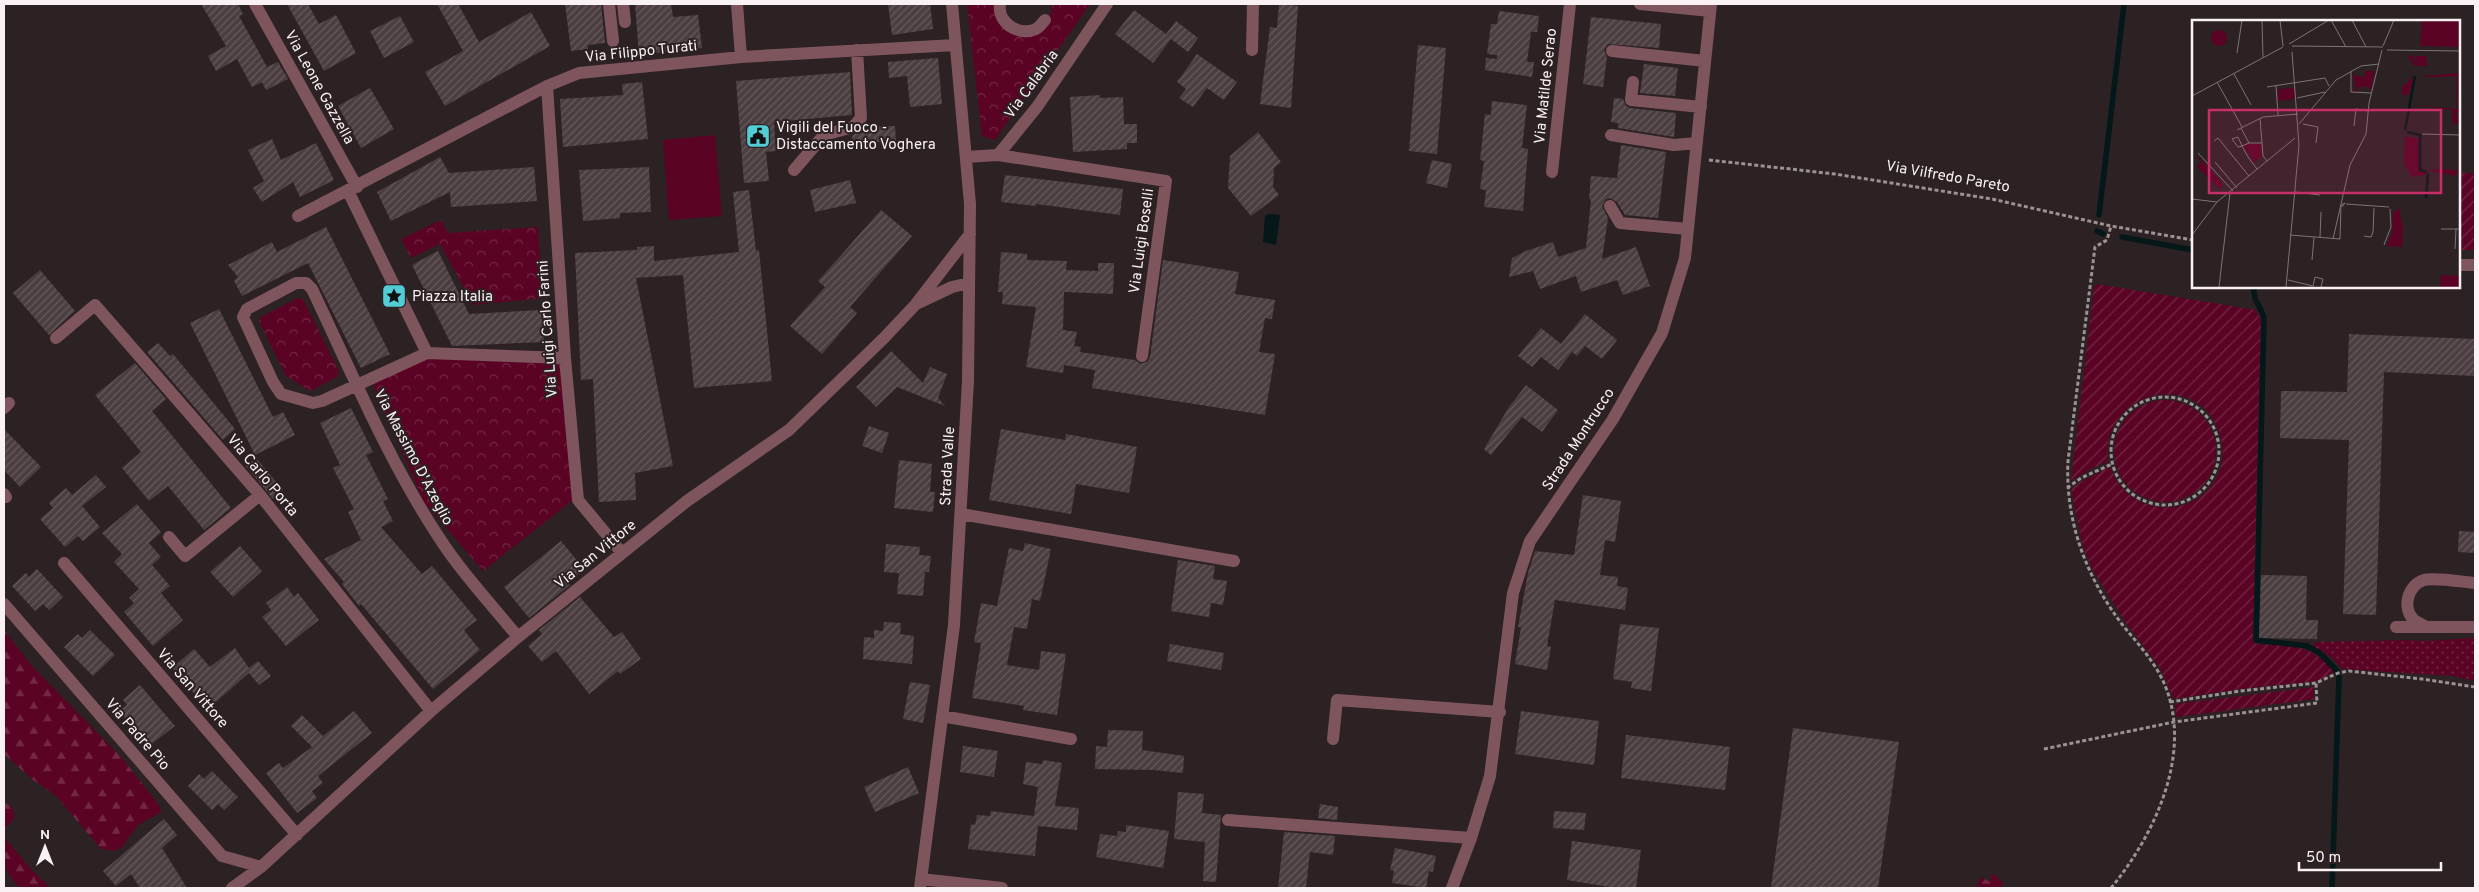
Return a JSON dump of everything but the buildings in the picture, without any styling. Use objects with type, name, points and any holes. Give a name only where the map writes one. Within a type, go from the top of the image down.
[{"type":"street","name":"Via Leone Gazzella","points":[[255,4],[352,189]]},
{"type":"street","points":[[609,4],[613,41]]},
{"type":"street","points":[[623,4],[625,22]]},
{"type":"street","points":[[737,4],[741,57]]},
{"type":"street","name":"Strada Valle","points":[[921,884],[954,625],[968,381],[970,204],[952,4]]},
{"type":"street","points":[[1000,4],[998,12],[1002,21],[1012,28],[1037,29],[1045,20]]},
{"type":"street","name":"Via Calabria","points":[[998,155],[1037,107],[1107,4]]},
{"type":"street","points":[[1252,50],[1253,4]]},
{"type":"street","name":"Via Matilde Serao","points":[[1552,172],[1570,4]]},
{"type":"street","points":[[1640,4],[1710,8]]},
{"type":"street","name":"Strada Montrucco","points":[[1452,888],[1471,838],[1490,776],[1500,712],[1513,593],[1530,541],[1613,419],[1662,333],[1685,258],[1710,8]]},
{"type":"street","name":"Via Filippo Turati","points":[[298,216],[547,86],[579,73],[741,57],[955,44]]},
{"type":"street","points":[[794,170],[824,136],[853,126],[861,118],[857,50]]},
{"type":"street","points":[[1612,51],[1705,61]]},
{"type":"street","points":[[1633,82],[1631,100],[1701,107]]},
{"type":"street","name":"Via Luigi Carlo Farini","points":[[547,86],[565,358],[578,500],[622,553]]},
{"type":"street","points":[[1611,136],[1674,145],[1697,143]]},
{"type":"street","points":[[966,157],[998,155]]},
{"type":"street","name":"Via Luigi Boselli","points":[[998,155],[1166,181],[1142,356]]},
{"type":"street","points":[[352,189],[427,353]]},
{"type":"street","points":[[1610,206],[1620,223],[1688,229]]},
{"type":"street","name":"Via San Vittore","points":[[232,888],[261,867],[431,711],[518,637],[687,501],[789,430],[884,338],[916,304],[970,234]]},
{"type":"street","points":[[2459,265],[2475,266]]},
{"type":"street","points":[[357,384],[312,289],[306,283],[296,283],[247,309],[243,317],[246,327],[273,382],[281,394],[313,403],[322,401],[427,353],[565,358]]},
{"type":"street","name":"Via San Vittore","points":[[916,304],[952,287],[969,283]]},
{"type":"street","name":"Via Carlo Porta","points":[[56,338],[95,305],[260,496],[431,711]]},
{"type":"street","name":"Via Massimo D'Azeglio","points":[[357,384],[434,531],[518,637]]},
{"type":"street","points":[[169,537],[185,556],[260,496]]},
{"type":"street","points":[[961,514],[1234,561]]},
{"type":"street","name":"Via San Vittore","points":[[64,563],[297,834]]},
{"type":"street","points":[[2427,627],[2413,620],[2408,611],[2407,601],[2414,587],[2424,580],[2475,583]]},
{"type":"street","name":"Via Padre Pio","points":[[4,604],[222,856],[261,867]]},
{"type":"street","points":[[2396,627],[2475,627]]},
{"type":"street","points":[[1333,739],[1337,700],[1500,712]]},
{"type":"street","points":[[942,716],[1071,739]]},
{"type":"street","points":[[1228,820],[1471,838]]},
{"type":"street","points":[[921,884],[1002,888]]},
{"type":"path","name":"Via Vilfredo Pareto","points":[[1696,159],[1854,177],[1992,199],[2111,226],[2192,240]]},
{"type":"path","points":[[2111,226],[2107,240],[2095,247],[2066,488],[2079,549],[2088,571],[2120,622],[2157,670],[2170,702],[2174,722],[2173,756],[2161,803],[2130,863],[2111,888]]},
{"type":"path","points":[[2152,398],[2177,398],[2194,405],[2208,417],[2218,439],[2218,463],[2211,480],[2199,494],[2177,504],[2153,504],[2136,497],[2122,485],[2112,464],[2111,439],[2122,417],[2141,402],[2152,398]]},
{"type":"path","points":[[2066,488],[2088,474],[2112,464]]},
{"type":"path","points":[[2170,702],[2240,691],[2316,684],[2338,673],[2349,671],[2475,687]]},
{"type":"path","points":[[2044,749],[2174,722],[2317,702],[2316,684]]},
{"type":"green space","points":[[967,4],[999,4],[1010,29],[1037,32],[1049,19],[1053,4],[1090,4],[995,140],[982,136]]},
{"type":"green space","points":[[715,135],[722,216],[669,220],[663,140]]},
{"type":"green space","points":[[2459,173],[2475,173],[2475,250],[2459,250]]},
{"type":"green space","points":[[441,220],[448,233],[538,227],[543,298],[473,305],[440,244],[411,258],[401,239]]},
{"type":"green space","points":[[2097,284],[2256,310],[2261,319],[2253,637],[2257,644],[2290,646],[2309,651],[2326,663],[2334,672],[2317,681],[2240,689],[2174,699],[2160,668],[2124,620],[2092,569],[2083,547],[2071,489],[2082,481],[2110,467],[2123,489],[2140,502],[2160,507],[2180,506],[2199,497],[2213,483],[2221,464],[2221,440],[2212,417],[2196,402],[2177,395],[2156,395],[2137,402],[2120,416],[2110,436],[2108,462],[2094,467],[2071,481],[2094,287]]},
{"type":"green space","points":[[298,298],[303,299],[339,371],[337,377],[310,391],[286,376],[259,321],[261,317]]},
{"type":"green space","points":[[429,357],[557,363],[561,366],[573,500],[483,571],[424,502],[374,387],[377,380]]},
{"type":"green space","points":[[2155,400],[2175,400],[2194,408],[2208,422],[2216,441],[2213,471],[2208,480],[2194,494],[2175,502],[2155,502],[2136,494],[2122,480],[2114,461],[2114,441],[2122,422],[2136,408]]},
{"type":"green space","points":[[4,630],[32,666],[122,758],[159,805],[161,812],[138,825],[123,846],[116,851],[101,849],[55,795],[33,780],[4,754]]},
{"type":"green space","points":[[2475,638],[2475,681],[2453,676],[2342,669],[2331,657],[2313,648],[2315,642],[2425,641]]},
{"type":"green space","points":[[2314,687],[2314,699],[2176,717],[2175,704]]},
{"type":"green space","points":[[4,803],[11,806],[15,817],[4,830]]},
{"type":"green space","points":[[4,837],[50,888],[20,888],[14,882],[5,865]]},
{"type":"green space","points":[[1992,873],[2002,882],[2003,888],[1976,888],[1981,877],[1990,882]]},
{"type":"shaded area","points":[[1269,214],[1280,215],[1276,245],[1263,242],[1265,216]]},
{"type":"waterway","points":[[2099,215],[2124,4]]},
{"type":"waterway","points":[[2097,231],[2103,234]]},
{"type":"waterway","points":[[2122,237],[2192,250]]},
{"type":"waterway","points":[[2253,288],[2255,298],[2264,317],[2256,640],[2307,646],[2320,653],[2337,671]]},
{"type":"waterway","points":[[2332,888],[2339,677]]},
{"type":"place","name":"Vigili del Fuoco - Distaccamento Voghera","points":[[758,136]]},
{"type":"place","name":"Piazza Italia","points":[[394,296]]}]
